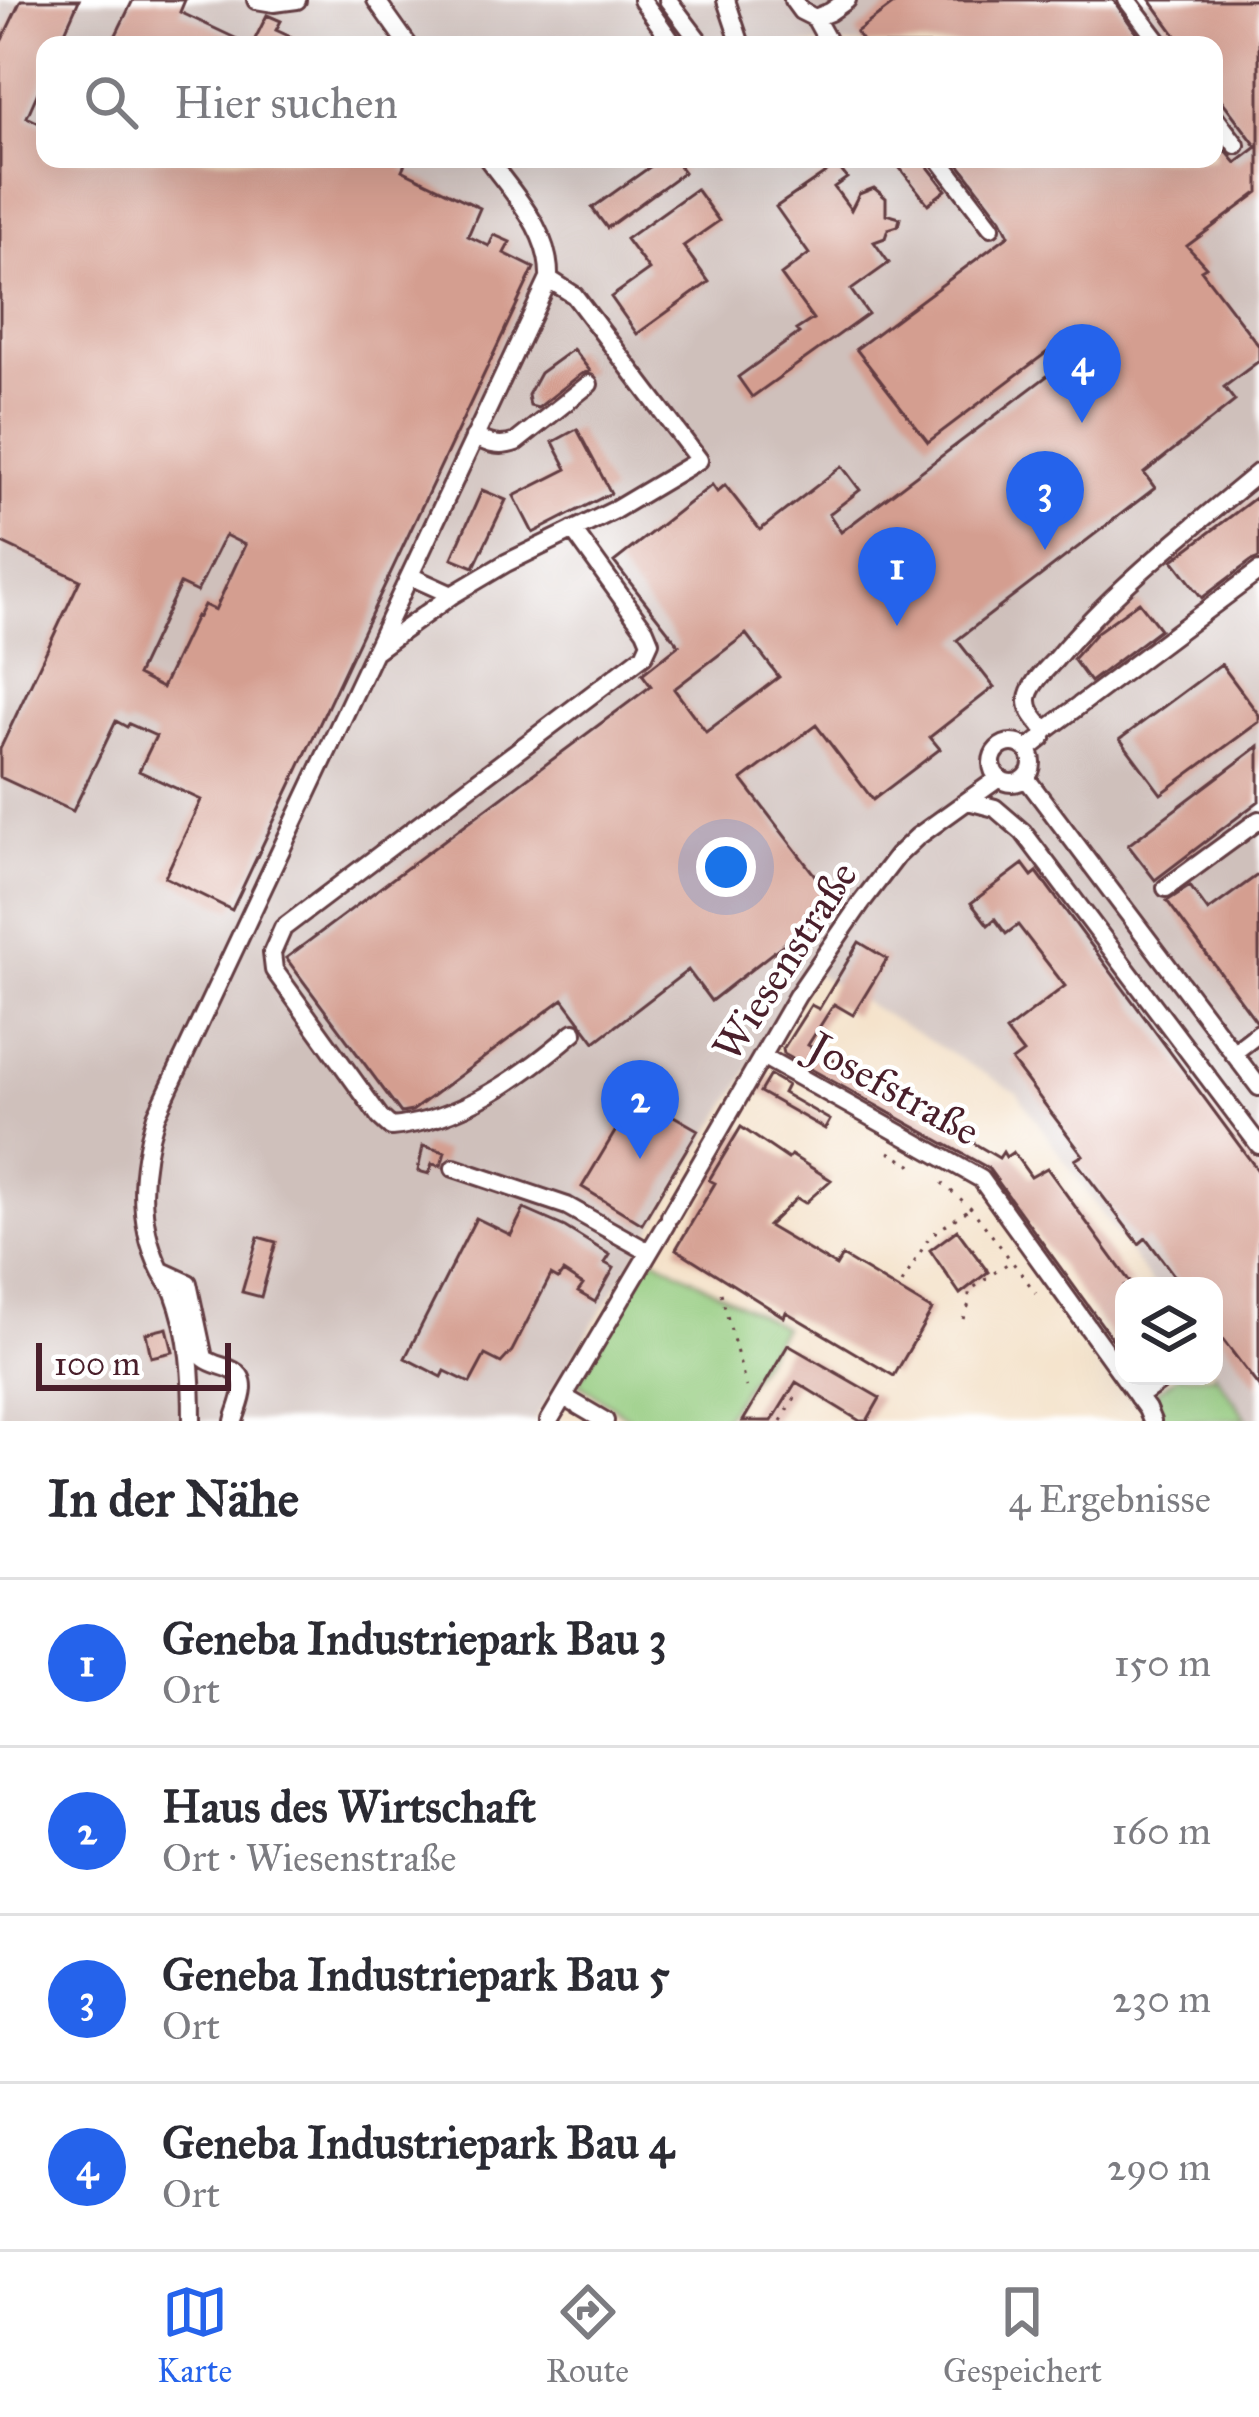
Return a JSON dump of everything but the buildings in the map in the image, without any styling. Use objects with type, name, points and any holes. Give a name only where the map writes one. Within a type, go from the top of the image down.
[{"type":"street","points":[[256,0],[297,0]]},
{"type":"street","points":[[376,0],[402,36]]},
{"type":"street","points":[[642,0],[668,36]]},
{"type":"street","points":[[668,0],[695,36]]},
{"type":"street","points":[[726,0],[738,36]]},
{"type":"street","points":[[793,0],[815,18],[825,36]]},
{"type":"street","points":[[815,18],[847,0]]},
{"type":"street","points":[[1127,0],[1154,36]]},
{"type":"street","points":[[1223,128],[1236,145]]},
{"type":"street","points":[[192,1421],[190,1352],[144,1214],[146,1153],[156,1116],[549,279],[550,261],[541,233],[494,168]]},
{"type":"street","points":[[946,168],[991,227]]},
{"type":"street","points":[[375,651],[506,562],[615,510],[699,460],[574,295],[549,279]]},
{"type":"street","points":[[474,437],[493,446],[517,442],[589,384]]},
{"type":"street","points":[[1045,731],[1028,701],[1030,690],[1051,664],[1093,615],[1154,558],[1259,472]]},
{"type":"street","points":[[573,530],[645,630],[650,642],[644,655],[284,928],[272,963],[391,1127],[443,1114],[477,1099],[538,1063],[574,1032]]},
{"type":"street","points":[[1028,750],[1045,731],[1259,571]]},
{"type":"street","points":[[410,576],[452,595]]},
{"type":"street","points":[[1018,744],[1028,750],[1033,763],[1026,778],[1010,783],[998,778],[992,761],[998,749],[1018,744]]},
{"type":"street","name":"Wiesenstraße","points":[[549,1421],[797,996],[897,856],[998,778]]},
{"type":"street","points":[[1026,778],[1259,1087]]},
{"type":"street","points":[[968,801],[995,808],[1013,821],[1258,1142]]},
{"type":"street","points":[[1166,888],[1259,820]]},
{"type":"street","points":[[1233,1053],[1259,1033]]},
{"type":"street","name":"Josefstraße","points":[[764,1057],[981,1179],[1152,1421]]},
{"type":"street","points":[[454,1168],[567,1206],[649,1252]]},
{"type":"street","points":[[161,1271],[188,1283],[204,1358],[241,1377],[244,1386],[233,1421]]},
{"type":"street","points":[[1138,1397],[1155,1385]]},
{"type":"street","points":[[564,1396],[605,1421]]},
{"type":"path","points":[[889,1152],[915,1167]]},
{"type":"path","points":[[942,1183],[970,1208],[1036,1293]]},
{"type":"path","points":[[902,1282],[930,1236],[970,1208]]},
{"type":"path","points":[[972,1248],[991,1275]]},
{"type":"path","points":[[963,1319],[969,1291],[1011,1261]]},
{"type":"path","points":[[721,1293],[746,1387]]},
{"type":"path","points":[[782,1421],[800,1390]]},
{"type":"shaded area","points":[[0,0],[1259,0],[1259,1421],[1248,1421],[1223,1385],[1223,1277],[1147,1277],[1017,1093],[805,967],[740,1085],[534,1421],[0,1421]]},
{"type":"green space","points":[[650,1256],[783,1327],[722,1421],[634,1421],[578,1383]]},
{"type":"green space","points":[[1165,1385],[1223,1385],[1247,1419],[1166,1421],[1151,1396]]},
{"type":"place","name":"Geneba Industriepark Bau 4","points":[[1082,423]]},
{"type":"place","name":"Geneba Industriepark Bau 5","points":[[1045,550]]},
{"type":"place","name":"Geneba Industriepark Bau 3","points":[[897,626]]},
{"type":"place","name":"Haus des Wirtschaft","points":[[640,1159]]}]
